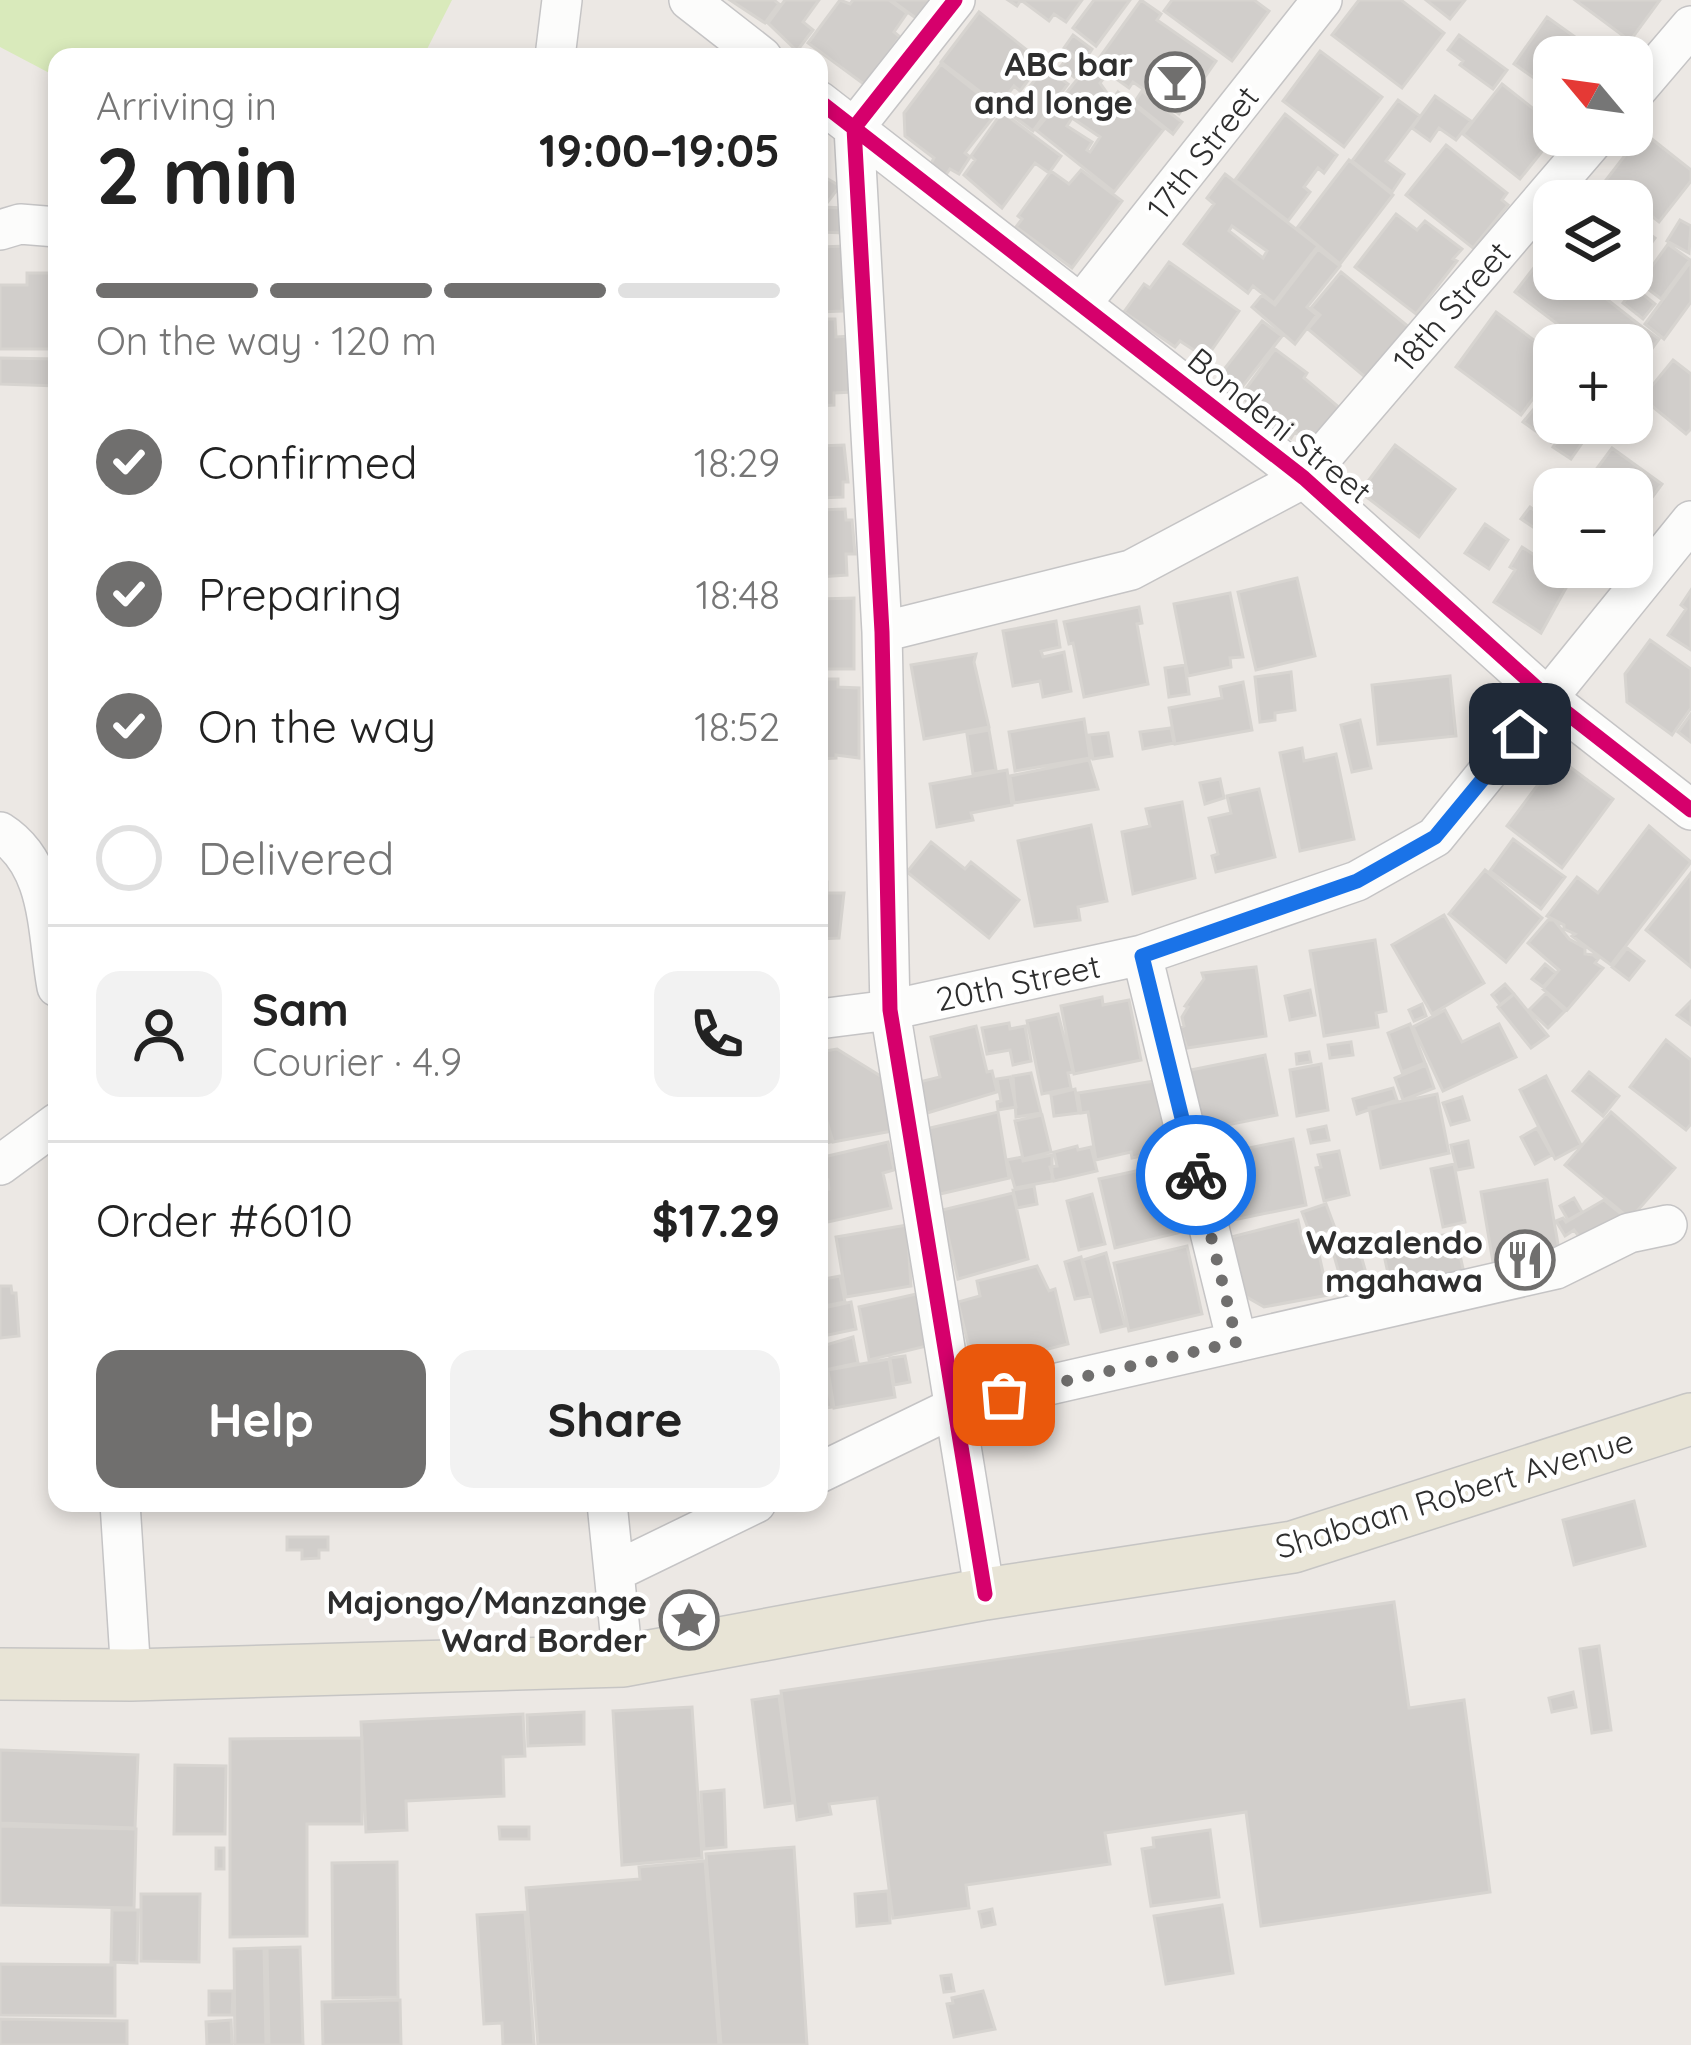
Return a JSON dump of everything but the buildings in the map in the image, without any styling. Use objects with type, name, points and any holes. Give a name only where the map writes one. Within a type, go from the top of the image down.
[{"type":"main road","name":"Shabaan Robert Avenue","points":[[0,1674],[131,1676],[623,1661],[985,1594],[1293,1547],[1691,1419]]},
{"type":"street","points":[[558,28],[586,0]]},
{"type":"street","points":[[689,0],[750,48]]},
{"type":"street","points":[[955,0],[854,128],[882,632],[890,1010],[985,1594]]},
{"type":"street","name":"17th Street","points":[[1081,304],[1322,0]]},
{"type":"street","points":[[1653,70],[1691,26]]},
{"type":"street","name":"Bondeni Street","points":[[828,108],[1304,478],[1549,699],[1691,810]]},
{"type":"street","name":"18th Street","points":[[1304,478],[1580,156]]},
{"type":"street","points":[[0,230],[20,224],[48,226]]},
{"type":"street","points":[[882,632],[1131,570],[1304,478]]},
{"type":"street","name":"20th Street","points":[[828,1018],[890,1010],[1142,956],[1357,881],[1435,837],[1691,521]]},
{"type":"street","points":[[0,832],[34,868],[48,917]]},
{"type":"street","points":[[1142,956],[1237,1342]]},
{"type":"street","points":[[0,1165],[48,1130]]},
{"type":"street","points":[[828,1469],[957,1406],[1556,1269],[1629,1233],[1667,1226]]},
{"type":"street","points":[[121,1512],[131,1676]]},
{"type":"street","points":[[608,1512],[623,1661]]},
{"type":"street","points":[[614,1572],[738,1512]]},
{"type":"green space","points":[[0,0],[452,0],[428,48],[48,48],[48,72],[0,47]]},
{"type":"cycle path","points":[[955,0],[854,128],[882,632],[890,1010],[985,1594]]},
{"type":"cycle path","points":[[828,108],[1304,478],[1549,699],[1691,810]]},
{"type":"way so far","points":[[1004,1395],[1237,1342],[1196,1175]]},
{"type":"place","name":"ABC bar and longe","points":[[1175,82]]},
{"type":"place","name":"Wazalendo mgahawa","points":[[1525,1260]]},
{"type":"place","name":"Majongo/Manzange Ward Border","points":[[689,1620]]},
{"type":"route","points":[[1196,1175],[1142,956],[1357,881],[1435,837],[1520,734]]}]
